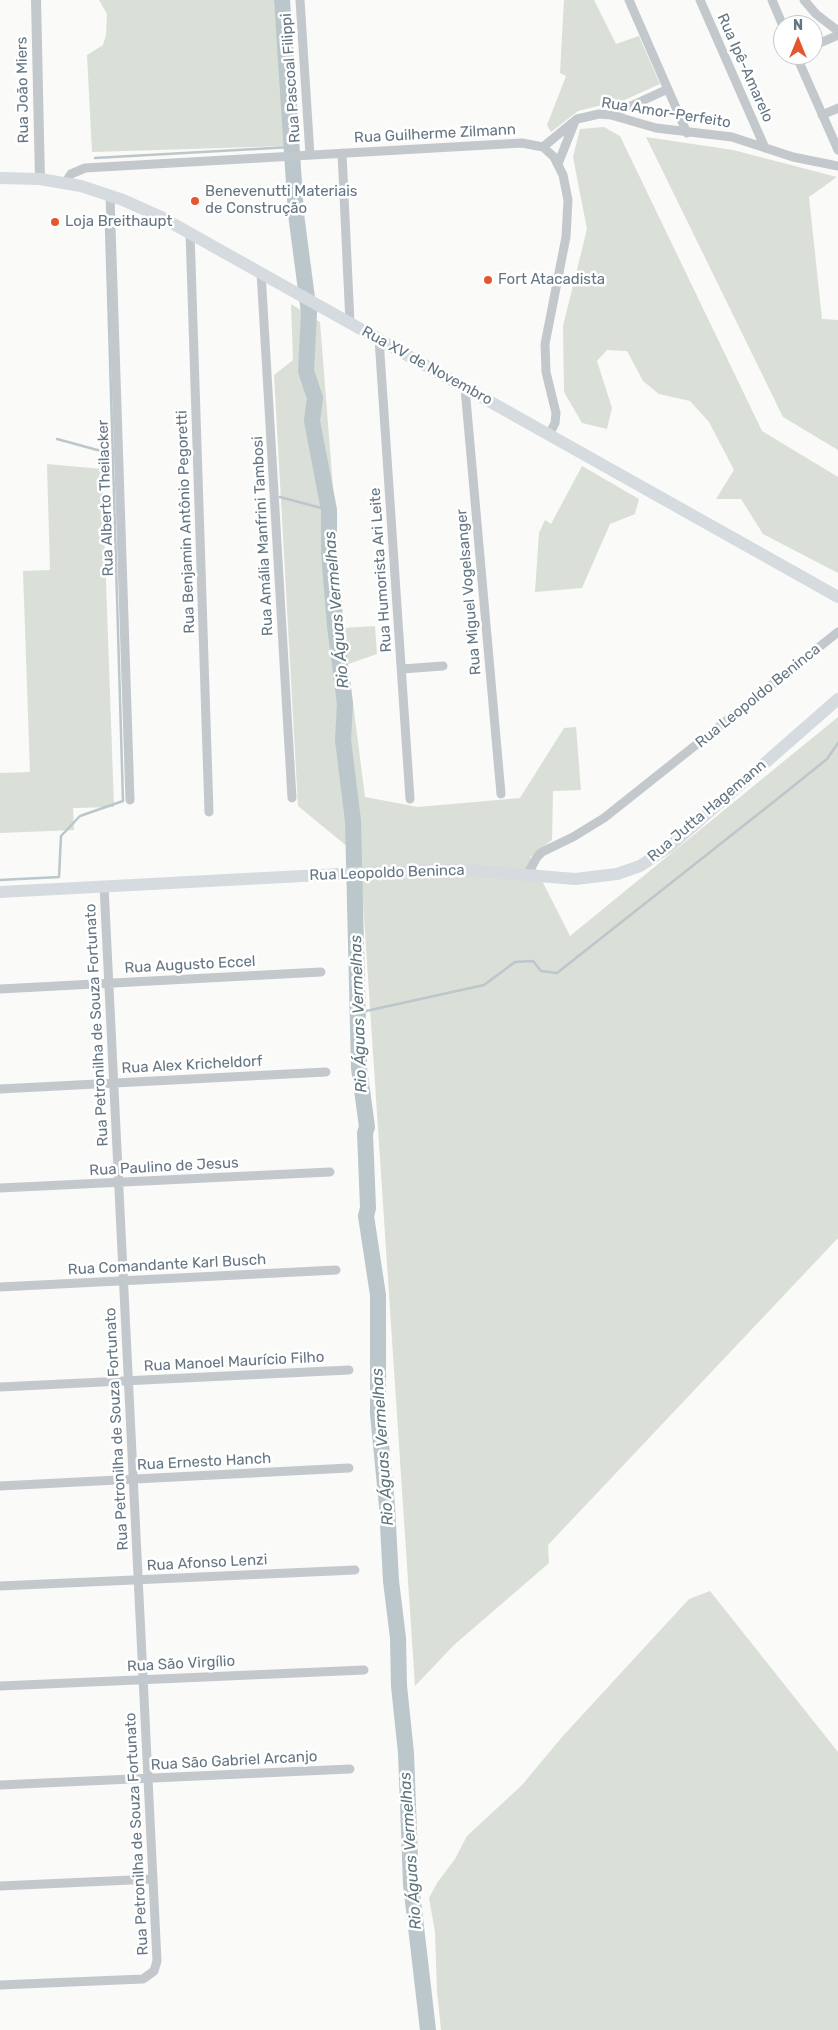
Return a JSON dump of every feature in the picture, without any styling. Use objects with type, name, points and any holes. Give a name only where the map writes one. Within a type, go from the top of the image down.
[{"type":"main road","name":"Rua XV de Novembro","points":[[0,178],[40,179],[65,183],[110,196],[147,210],[190,232],[838,597]]},
{"type":"main road","name":"Rua Jutta Hagemann","points":[[527,875],[575,879],[604,876],[629,870],[654,858],[838,699]]},
{"type":"main road","name":"Rua Leopoldo Beninca","points":[[0,892],[444,869],[527,875]]},
{"type":"street","name":"Rua João Miers","points":[[36,0],[40,179]]},
{"type":"street","name":"Rua Pascoal Filippi","points":[[300,0],[310,155]]},
{"type":"street","points":[[629,0],[687,133]]},
{"type":"street","name":"Rua Ipê-Amarelo","points":[[700,0],[765,148]]},
{"type":"street","points":[[772,0],[778,15]]},
{"type":"street","points":[[804,0],[816,14],[838,31]]},
{"type":"street","points":[[823,42],[838,35]]},
{"type":"street","points":[[800,65],[838,150]]},
{"type":"street","points":[[611,116],[668,90]]},
{"type":"street","points":[[822,115],[838,108]]},
{"type":"street","name":"Rua Amor-Perfeito","points":[[577,119],[588,116],[611,116],[656,128],[732,137],[804,160],[838,166]]},
{"type":"street","points":[[549,434],[556,413],[546,372],[545,344],[566,237],[568,215],[566,189],[558,164],[550,152],[542,147],[577,119]]},
{"type":"street","points":[[558,164],[569,134],[577,119]]},
{"type":"street","name":"Rua Guilherme Zilmann","points":[[65,183],[71,174],[85,168],[522,143],[542,147]]},
{"type":"street","points":[[342,153],[350,323]]},
{"type":"street","name":"Rua Alberto Theilacker","points":[[110,196],[130,800]]},
{"type":"street","name":"Rua Benjamin Antônio Pegoretti","points":[[190,232],[209,812]]},
{"type":"street","name":"Rua Amália Manfrini Tambosi","points":[[261,272],[292,798]]},
{"type":"street","name":"Rua Humorista Ari Leite","points":[[379,339],[410,799]]},
{"type":"street","name":"Rua Miguel Vogelsanger","points":[[465,388],[501,794]]},
{"type":"street","name":"Rua Leopoldo Beninca","points":[[527,875],[536,857],[542,852],[573,838],[604,818],[838,632]]},
{"type":"street","points":[[402,669],[444,666]]},
{"type":"street","name":"Rua Petronilha de Souza Fortunato","points":[[0,1985],[143,1979],[154,1971],[158,1961],[104,886]]},
{"type":"street","name":"Rua Augusto Eccel","points":[[0,989],[322,972]]},
{"type":"street","name":"Rua Alex Kricheldorf","points":[[0,1089],[326,1072]]},
{"type":"street","name":"Rua Paulino de Jesus","points":[[0,1188],[330,1172]]},
{"type":"street","name":"Rua Comandante Karl Busch","points":[[0,1286],[336,1270]]},
{"type":"street","name":"Rua Manoel Maurício Filho","points":[[0,1387],[349,1370]]},
{"type":"street","name":"Rua Ernesto Hanch","points":[[0,1486],[349,1468]]},
{"type":"street","name":"Rua Afonso Lenzi","points":[[0,1586],[355,1570]]},
{"type":"street","name":"Rua São Virgílio","points":[[0,1686],[364,1670]]},
{"type":"street","name":"Rua São Gabriel Arcanjo","points":[[0,1785],[350,1769]]},
{"type":"street","points":[[0,1886],[153,1879]]},
{"type":"shaded area","points":[[99,0],[274,0],[286,146],[92,152],[87,55],[103,45],[106,35],[107,14]]},
{"type":"shaded area","points":[[564,0],[594,0],[616,44],[639,36],[660,84],[609,107],[598,106],[578,111],[551,132],[547,125],[566,76],[560,73]]},
{"type":"shaded area","points":[[604,127],[620,136],[762,431],[838,477],[838,573],[763,534],[741,499],[716,499],[734,470],[709,422],[690,401],[659,394],[643,381],[627,351],[607,350],[597,361],[612,408],[607,429],[582,423],[564,392],[563,326],[587,229],[573,157],[580,129]]},
{"type":"shaded area","points":[[646,137],[733,150],[837,177],[809,197],[822,319],[838,320],[838,450],[783,417]]},
{"type":"shaded area","points":[[291,304],[320,322],[344,628],[375,626],[377,654],[348,664],[365,797],[418,807],[520,798],[564,728],[576,727],[581,790],[553,791],[552,840],[530,857],[570,936],[838,717],[838,1238],[548,1545],[549,1563],[454,1645],[415,1686],[360,857],[298,806],[274,375],[293,360]]},
{"type":"shaded area","points":[[47,464],[102,469],[114,807],[73,808],[74,830],[0,833],[0,773],[30,772],[23,571],[50,570]]},
{"type":"shaded area","points":[[582,466],[639,499],[635,514],[610,524],[582,588],[535,592],[539,533],[545,520],[551,524]]},
{"type":"shaded area","points":[[710,1591],[838,1752],[838,2030],[441,2030],[437,1991],[435,1932],[429,1898],[437,1883],[455,1859],[467,1836],[522,1785],[562,1737],[689,1599]]},
{"type":"waterway","name":"Rio Águas Vermelhas","points":[[282,0],[296,214],[309,313],[306,371],[315,398],[312,421],[329,510],[329,552],[335,626],[345,704],[343,740],[353,821],[359,1068],[367,1127],[365,1133],[368,1208],[366,1216],[378,1295],[378,1414],[387,1506],[391,1581],[398,1638],[399,1686],[406,1753],[411,1884],[428,2030]]},
{"type":"waterway","points":[[95,158],[291,147]]},
{"type":"waterway","points":[[0,880],[59,877],[61,836],[80,816],[123,801],[106,224]]},
{"type":"waterway","points":[[57,439],[112,454]]},
{"type":"waterway","points":[[280,497],[329,510]]},
{"type":"waterway","points":[[358,1018],[366,1011],[484,985],[515,962],[533,961],[541,971],[557,973],[827,759],[838,743]]},
{"type":"place","name":"Benevenutti Materiais de Construção","points":[[195,201]]},
{"type":"place","name":"Loja Breithaupt","points":[[55,222]]},
{"type":"place","name":"Fort Atacadista","points":[[488,280]]}]
